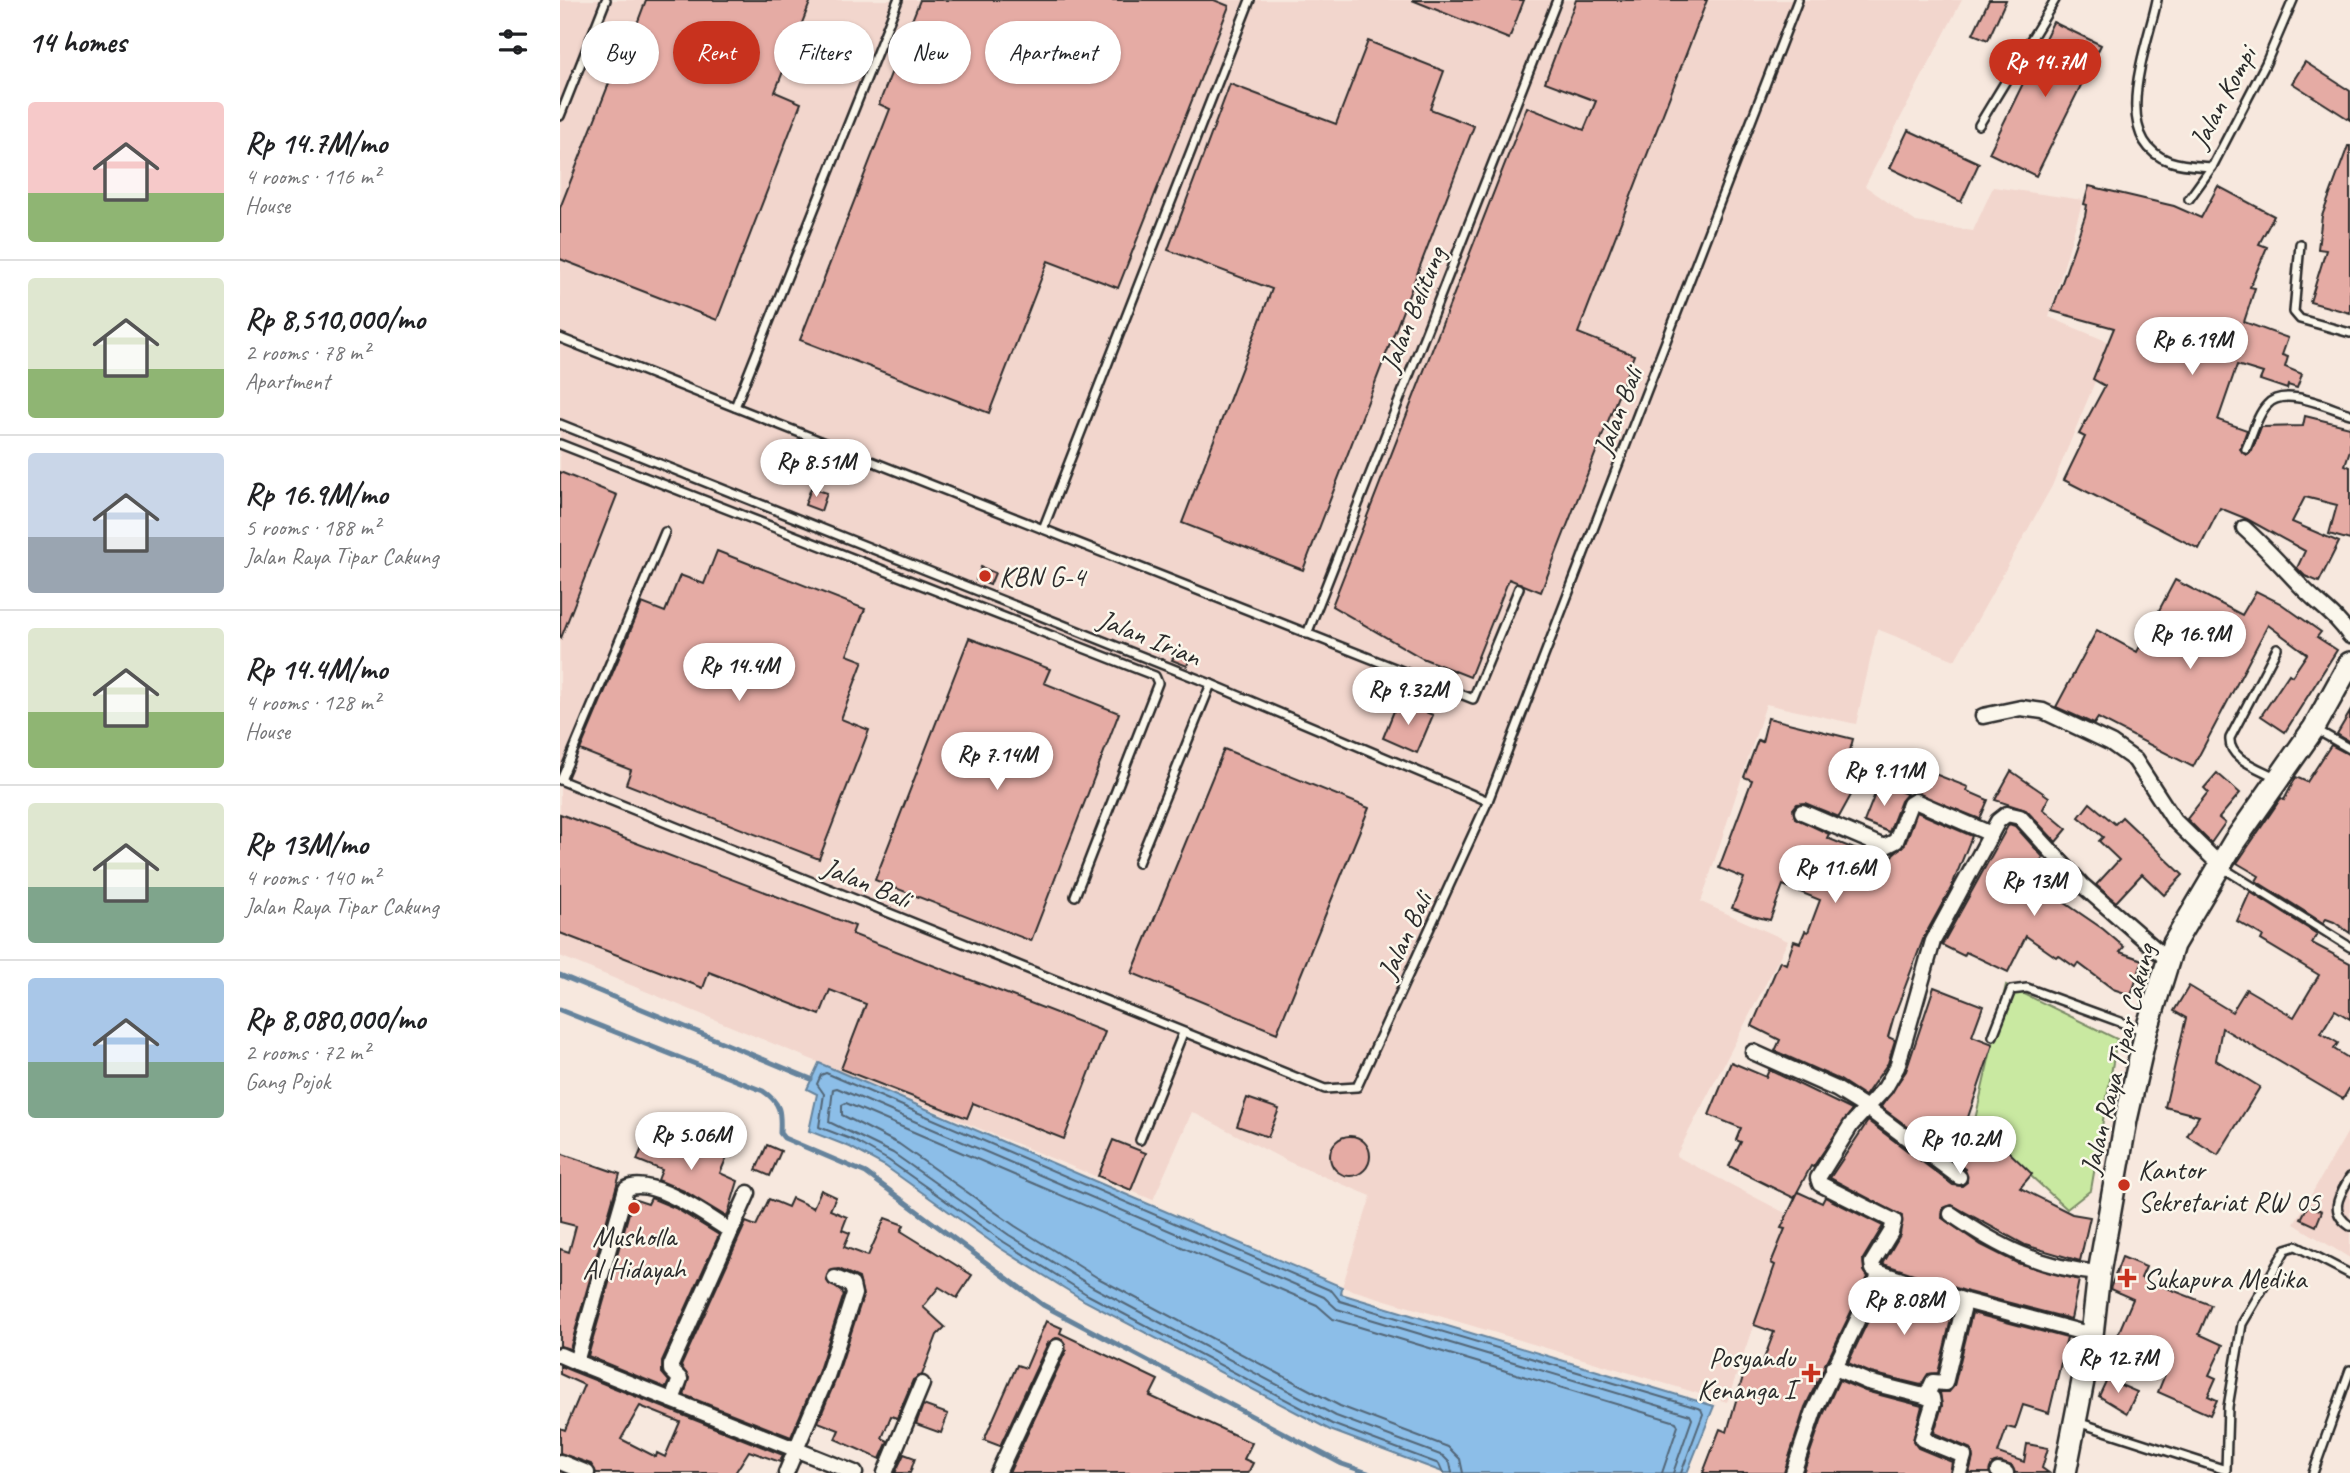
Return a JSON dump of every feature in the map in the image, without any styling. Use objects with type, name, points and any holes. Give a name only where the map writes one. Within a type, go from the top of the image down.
[{"type":"street","points":[[2244,528],[2276,557],[2300,586],[2338,618],[2350,636]]},
{"type":"street","name":"Jalan Raya Tipar Cakung","points":[[2065,1473],[2092,1335],[2099,1273],[2126,1119],[2146,1032],[2168,960],[2182,923],[2314,729],[2350,663]]},
{"type":"street","points":[[1983,716],[2021,708],[2043,711],[2111,743],[2135,760],[2174,820],[2220,865]]},
{"type":"street","points":[[1802,812],[1884,847],[1896,841],[1910,804],[1915,801],[1991,834]]},
{"type":"street","points":[[2092,1335],[1965,1301],[1873,1269],[1872,1263],[1891,1232],[1894,1221],[1820,1184],[1818,1178],[1851,1125],[1885,1088],[1897,1067],[1933,941],[1991,834],[2007,814],[2020,817],[2082,885],[2168,960]]},
{"type":"street","points":[[1753,1052],[1836,1089],[1867,1108],[1959,1177]]},
{"type":"street","points":[[576,1362],[626,1189],[639,1187],[674,1196],[729,1230]]},
{"type":"street","points":[[673,1400],[680,1379],[671,1370],[671,1365],[716,1268],[729,1230],[748,1193]]},
{"type":"street","points":[[1951,1214],[2030,1261],[2099,1273]]},
{"type":"street","points":[[1793,1473],[1814,1410],[1880,1273]]},
{"type":"street","points":[[786,1473],[798,1450],[855,1290],[852,1285],[835,1278]]},
{"type":"street","points":[[1926,1397],[1933,1382],[1945,1383],[1965,1301]]},
{"type":"street","points":[[998,1473],[1057,1347]]},
{"type":"street","points":[[560,1355],[855,1473]]},
{"type":"street","points":[[1833,1367],[1868,1382],[1931,1398],[1933,1404],[1922,1439],[1964,1456],[1959,1473]]},
{"type":"street","points":[[885,1473],[922,1384]]},
{"type":"street","points":[[560,1462],[587,1473]]},
{"type":"lane","points":[[560,116],[606,0]]},
{"type":"lane","points":[[735,407],[898,0]]},
{"type":"lane","points":[[1043,529],[1250,0]]},
{"type":"lane","name":"Jalan Belitung","points":[[1307,634],[1557,0]]},
{"type":"lane","name":"Jalan Bali","points":[[560,780],[1325,1089],[1357,1087],[1488,801],[1798,0]]},
{"type":"lane","points":[[1979,125],[2055,0]]},
{"type":"lane","name":"Jalan Kompi","points":[[2157,0],[2134,108],[2137,128],[2144,144],[2168,161],[2212,167],[2266,62],[2293,0]]},
{"type":"lane","points":[[2189,199],[2212,167]]},
{"type":"lane","points":[[2300,244],[2294,312],[2300,318],[2350,333]]},
{"type":"lane","points":[[560,338],[1473,699],[1518,588]]},
{"type":"lane","points":[[2246,449],[2266,405],[2278,397],[2293,398],[2350,414]]},
{"type":"lane","name":"Jalan Irian","points":[[560,424],[1211,684],[1488,801]]},
{"type":"lane","points":[[560,444],[1155,676],[1158,683],[1074,896]]},
{"type":"lane","points":[[560,780],[665,532]]},
{"type":"lane","points":[[2277,648],[2230,738],[2229,746],[2233,753],[2279,779]]},
{"type":"lane","points":[[1138,863],[1211,684]]},
{"type":"lane","points":[[2314,729],[2350,749]]},
{"type":"lane","points":[[2220,865],[2350,947]]},
{"type":"lane","points":[[1993,1035],[2011,990],[2017,987],[2027,988],[2146,1032]]},
{"type":"lane","points":[[1140,1140],[1183,1033]]},
{"type":"lane","points":[[2350,1177],[2335,1207],[2337,1215],[2350,1226]]},
{"type":"lane","points":[[2076,1422],[2227,1471],[2228,1407],[2242,1324],[2287,1249],[2296,1246],[2350,1274]]},
{"type":"lane","points":[[2314,1473],[2350,1370]]},
{"type":"shaded area","points":[[560,0],[1962,0],[1865,186],[1916,222],[1973,231],[1993,187],[2083,200],[2049,317],[2111,343],[2052,486],[1955,660],[1877,629],[1856,724],[1766,704],[1701,902],[1788,941],[1676,1156],[1791,1216],[1727,1402],[1342,1287],[1371,1196],[1289,1162],[1192,1112],[1153,1200],[560,956]]},
{"type":"shaded area","points":[[2350,1128],[2350,1258],[2294,1224]]},
{"type":"green space","points":[[2006,985],[2117,1039],[2091,1190],[2067,1209],[1974,1124]]},
{"type":"water","points":[[819,1063],[1342,1287],[1341,1294],[1714,1406],[1687,1473],[1445,1473],[1330,1430],[1085,1301],[1000,1248],[885,1166],[850,1147],[809,1131],[817,1094],[807,1089]]},
{"type":"building","points":[[646,0],[811,0],[803,21],[774,21],[774,84],[778,84],[775,92],[801,103],[717,320],[560,259],[560,208],[609,84],[659,84],[659,21],[638,21]]},
{"type":"building","points":[[920,0],[1214,0],[1229,6],[1118,288],[1048,261],[989,413],[800,340],[890,109],[879,104],[888,81],[888,84],[971,84],[971,21],[912,21]]},
{"type":"building","points":[[1412,0],[1524,0],[1509,39]]},
{"type":"building","points":[[1576,0],[1707,0],[1578,333],[1634,355],[1541,592],[1509,579],[1470,677],[1422,658],[1332,606],[1527,107],[1584,130],[1596,101],[1545,82]]},
{"type":"building","points":[[1989,0],[2006,0],[1988,40],[1973,34]]},
{"type":"building","points":[[2053,22],[2101,45],[2036,176],[1989,153]]},
{"type":"building","points":[[1368,41],[1444,71],[1430,109],[1474,126],[1303,570],[1182,523],[1272,289],[1168,250],[1230,84],[1336,124]]},
{"type":"building","points":[[2305,62],[2350,91],[2350,120],[2292,83]]},
{"type":"building","points":[[1908,130],[1979,163],[1961,202],[1890,168]]},
{"type":"building","points":[[2348,146],[2350,313],[2310,302],[2326,250],[2318,249],[2322,216]]},
{"type":"building","points":[[2089,186],[2174,206],[2201,218],[2218,186],[2274,216],[2259,244],[2267,247],[2250,287],[2255,288],[2244,322],[2288,338],[2282,355],[2288,357],[2285,367],[2302,374],[2297,388],[2288,385],[2287,389],[2260,380],[2263,373],[2237,365],[2218,420],[2247,430],[2240,449],[2246,455],[2252,451],[2261,427],[2303,426],[2305,416],[2350,427],[2350,450],[2345,465],[2350,467],[2350,540],[2329,534],[2337,505],[2305,497],[2292,522],[2339,542],[2319,582],[2305,576],[2297,568],[2305,551],[2247,519],[2220,508],[2199,549],[2064,480],[2085,437],[2079,434],[2105,386],[2093,379],[2114,328],[2052,311],[2085,216],[2087,205],[2084,204]]},
{"type":"building","points":[[560,472],[617,495],[561,638],[560,637]]},
{"type":"building","points":[[811,488],[827,493],[821,511],[805,505]]},
{"type":"building","points":[[717,551],[865,609],[847,655],[863,661],[841,719],[869,730],[819,859],[626,784],[631,770],[580,750],[642,603],[665,612],[680,575],[704,584]]},
{"type":"building","name":"KBN G-4","points":[[981,567],[995,573],[990,585],[976,580]]},
{"type":"building","points":[[2175,580],[2242,615],[2256,591],[2280,603],[2321,632],[2317,637],[2337,650],[2285,732],[2261,716],[2289,674],[2292,676],[2307,654],[2268,625],[2193,767],[2098,718],[2094,724],[2056,707],[2097,630],[2137,652]]},
{"type":"building","points":[[969,638],[1050,669],[1044,683],[1119,713],[1031,941],[875,880]]},
{"type":"building","points":[[1178,648],[1191,654],[1187,666],[1172,660]]},
{"type":"building","points":[[1398,701],[1433,715],[1417,753],[1383,738]]},
{"type":"building","points":[[2350,712],[2350,742],[2337,734]]},
{"type":"building","points":[[1768,718],[1853,739],[1845,770],[1861,777],[1839,817],[1805,803],[1797,804],[1793,809],[1795,818],[1829,834],[1827,838],[1889,863],[1893,854],[1905,844],[1917,812],[1972,836],[1951,888],[1924,937],[1894,1016],[1888,1037],[1895,1040],[1888,1063],[1865,1096],[1840,1080],[1775,1051],[1780,1040],[1752,1026],[1780,961],[1786,964],[1794,941],[1800,943],[1805,931],[1808,932],[1820,900],[1783,885],[1770,920],[1753,916],[1732,908],[1744,878],[1719,868],[1752,780],[1744,777],[1758,740],[1762,742]]},
{"type":"building","points":[[2331,745],[2350,755],[2350,933],[2326,919],[2323,923],[2256,881],[2259,876],[2237,863],[2281,798],[2284,800],[2296,777],[2307,782]]},
{"type":"building","points":[[1224,749],[1369,808],[1277,1033],[1132,973]]},
{"type":"building","points":[[1922,769],[1968,787],[1967,791],[1988,800],[1980,819],[1912,792]]},
{"type":"building","points":[[2011,771],[2049,797],[2043,809],[2067,829],[2056,842],[2026,810],[1995,800]]},
{"type":"building","points":[[2217,773],[2240,793],[2219,818],[2225,823],[2211,843],[2187,819],[2208,792],[2204,788]]},
{"type":"building","points":[[1879,784],[1907,794],[1901,801],[1889,832],[1864,822]]},
{"type":"building","points":[[2090,803],[2115,824],[2122,817],[2183,875],[2164,895],[2142,874],[2116,902],[2096,885],[2119,860],[2099,841],[2103,837],[2079,817]]},
{"type":"building","points":[[560,814],[855,926],[852,934],[1105,1032],[1064,1139],[973,1103],[967,1118],[841,1069],[866,1004],[830,990],[820,1015],[709,972],[703,988],[560,933]]},
{"type":"building","points":[[2009,824],[2015,826],[2043,857],[2040,862],[2066,883],[2055,896],[2124,947],[2120,952],[2143,960],[2131,995],[2113,989],[2078,963],[2075,967],[2058,955],[2056,957],[2026,936],[2008,972],[1966,952],[1964,956],[1942,945]]},
{"type":"building","points":[[2250,892],[2317,934],[2312,943],[2350,963],[2350,1019],[2335,1010],[2321,1033],[2338,1043],[2334,1049],[2350,1059],[2350,1087],[2343,1099],[2222,1028],[2216,1060],[2260,1087],[2218,1155],[2187,1136],[2199,1116],[2165,1107],[2186,1018],[2174,1011],[2189,986],[2232,1012],[2246,989],[2294,1017],[2319,975],[2261,940],[2263,936],[2237,921]]},
{"type":"building","points":[[1934,987],[1983,1006],[1972,1036],[1993,1044],[1966,1123],[1984,1135],[1987,1131],[2032,1174],[2020,1188],[2072,1214],[2090,1217],[2080,1261],[2025,1245],[1952,1205],[1943,1208],[1942,1218],[1981,1245],[2017,1263],[2079,1280],[2071,1319],[1968,1292],[1883,1264],[1900,1235],[1902,1216],[1830,1178],[1868,1121],[1953,1185],[1962,1186],[1967,1182],[1965,1169],[1881,1107],[1906,1071]]},
{"type":"building","points":[[1731,1062],[1766,1077],[1769,1070],[1852,1110],[1813,1167],[1811,1166],[1794,1198],[1729,1166],[1741,1142],[1736,1140],[1741,1128],[1709,1115]]},
{"type":"building","points":[[1247,1098],[1279,1109],[1268,1137],[1237,1126]]},
{"type":"building","points":[[647,1136],[672,1146],[675,1138],[726,1159],[720,1173],[738,1181],[727,1217],[684,1191],[658,1180],[662,1170],[637,1160]]},
{"type":"building","points":[[1350,1136],[1358,1137],[1364,1142],[1369,1148],[1369,1164],[1364,1170],[1358,1175],[1350,1176],[1342,1175],[1336,1170],[1331,1164],[1330,1156],[1331,1148],[1336,1142],[1342,1137]]},
{"type":"building","points":[[1113,1140],[1146,1153],[1131,1190],[1098,1176]]},
{"type":"building","points":[[767,1145],[781,1151],[770,1176],[756,1170]]},
{"type":"building","points":[[560,1153],[620,1174],[570,1349],[560,1346],[560,1249],[569,1252],[576,1226],[560,1222]]},
{"type":"building","points":[[821,1190],[836,1197],[830,1210],[847,1217],[842,1230],[850,1233],[844,1247],[868,1256],[885,1218],[904,1225],[901,1231],[972,1275],[957,1298],[939,1287],[923,1307],[945,1327],[937,1335],[922,1375],[913,1380],[897,1418],[891,1416],[882,1438],[888,1441],[880,1459],[835,1439],[839,1430],[818,1422],[836,1379],[863,1296],[859,1278],[839,1269],[829,1271],[826,1280],[844,1294],[818,1373],[791,1437],[684,1395],[689,1378],[681,1366],[746,1222],[756,1226],[769,1199],[788,1207],[792,1198],[813,1208]]},
{"type":"building","points":[[1798,1192],[1822,1203],[1825,1197],[1883,1226],[1863,1259],[1864,1271],[1868,1277],[1805,1407],[1784,1473],[1703,1473],[1720,1429],[1727,1432],[1748,1359],[1762,1364],[1774,1332],[1754,1325],[1775,1265],[1771,1263],[1785,1229],[1781,1228]]},
{"type":"building","points":[[651,1198],[675,1208],[719,1235],[662,1361],[662,1373],[669,1381],[666,1388],[588,1356],[633,1199],[648,1204]]},
{"type":"building","points":[[2308,1205],[2322,1211],[2316,1226],[2301,1219]]},
{"type":"building","points":[[2122,1257],[2146,1267],[2141,1278],[2211,1305],[2199,1334],[2223,1345],[2209,1375],[2216,1378],[2208,1396],[2217,1400],[2210,1415],[2158,1392],[2166,1372],[2112,1348],[2133,1299],[2110,1289]]},
{"type":"building","points":[[1885,1285],[1954,1307],[1938,1373],[1928,1374],[1921,1385],[1871,1373],[1848,1363]]},
{"type":"building","points":[[1972,1313],[2067,1338],[2049,1413],[2023,1405],[2015,1429],[2007,1427],[1998,1453],[2024,1462],[2027,1444],[2048,1448],[2042,1468],[2049,1473],[2015,1473],[2012,1466],[2000,1462],[1992,1464],[1989,1473],[1969,1473],[1973,1458],[1971,1449],[1934,1433],[1942,1406],[1940,1392],[1949,1392],[1954,1386]]},
{"type":"building","points":[[1046,1321],[1062,1328],[1060,1333],[1158,1380],[1150,1396],[1252,1443],[1244,1459],[1253,1463],[1248,1473],[1009,1473],[1066,1351],[1062,1339],[1056,1338],[1048,1343],[1000,1446],[984,1440],[1017,1365],[1026,1368]]},
{"type":"building","points":[[560,1366],[783,1455],[780,1462],[749,1451],[735,1473],[596,1473],[591,1464],[560,1453],[560,1428],[565,1430],[584,1385],[560,1374]],"holes":[[[640,1406],[680,1422],[665,1457],[657,1453],[656,1457],[621,1439]]]},
{"type":"building","points":[[2107,1379],[2137,1392],[2127,1413],[2099,1396]]},
{"type":"building","points":[[1839,1380],[1865,1391],[1922,1406],[1913,1441],[1918,1448],[1952,1462],[1950,1473],[1803,1473],[1823,1415]]},
{"type":"building","points":[[923,1405],[948,1414],[941,1433],[916,1424]]},
{"type":"building","points":[[904,1454],[915,1458],[910,1473],[895,1473]]},
{"type":"waterway","points":[[560,975],[811,1079]]},
{"type":"waterway","points":[[560,1010],[763,1091],[777,1104],[780,1133],[784,1138],[866,1173],[1043,1305],[1342,1464],[1368,1473]]},
{"type":"place","name":"KBN G-4","points":[[985,576]]},
{"type":"place","name":"Kantor Sekretariat RW 05","points":[[2124,1185]]},
{"type":"place","name":"Musholla Al Hidayah","points":[[634,1208]]},
{"type":"place","name":"Sukapura Medika","points":[[2127,1278]]},
{"type":"place","name":"Posyandu Kenanga I","points":[[1811,1373]]}]
